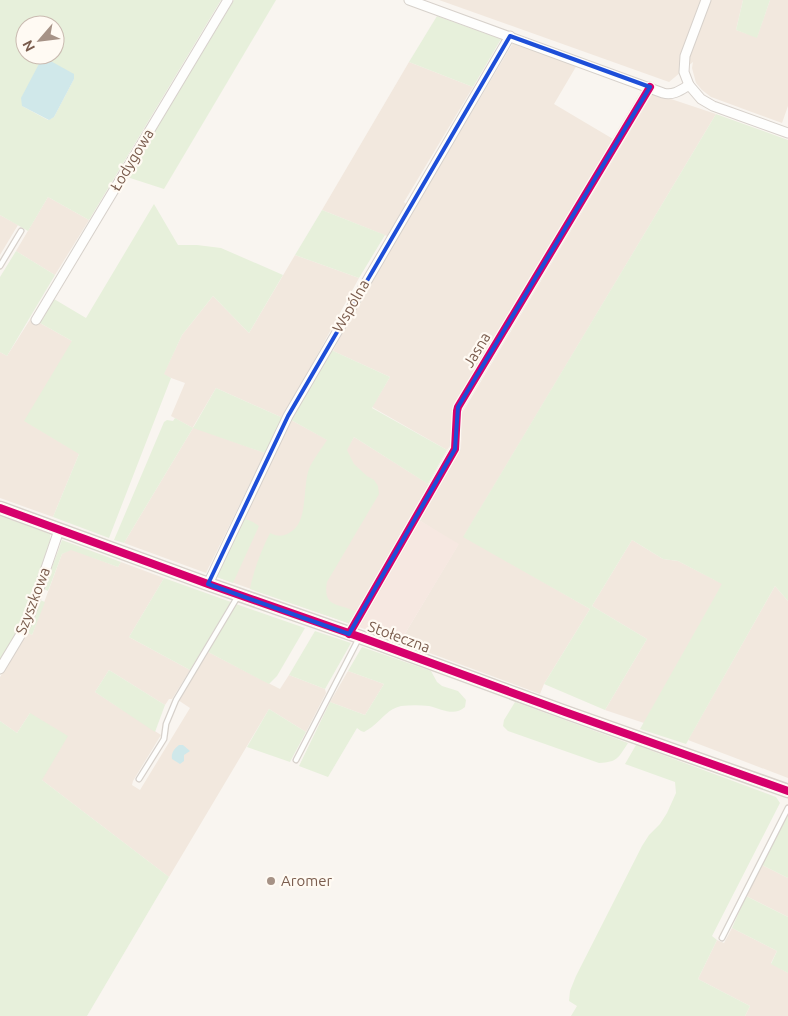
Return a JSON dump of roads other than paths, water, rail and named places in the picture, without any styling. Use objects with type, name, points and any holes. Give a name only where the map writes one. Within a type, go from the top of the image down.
[{"type":"street","name":"Łodygowa","points":[[36,320],[228,0]]},
{"type":"street","points":[[408,0],[667,94],[674,93],[689,85]]},
{"type":"street","points":[[706,0],[685,56],[684,72],[689,85],[701,99],[713,106],[788,133]]},
{"type":"street","name":"Wspólna","points":[[208,584],[288,416],[510,36]]},
{"type":"street","name":"Jasna","points":[[355,635],[456,448],[458,407],[650,88]]},
{"type":"street","name":"Stołeczna","points":[[0,508],[788,791]]},
{"type":"street","name":"Szyszkowa","points":[[0,669],[28,621],[59,530]]},
{"type":"lane","points":[[0,266],[21,231]]},
{"type":"lane","points":[[139,779],[164,739],[168,720],[176,700],[239,594]]},
{"type":"lane","points":[[296,760],[355,635]]},
{"type":"lane","points":[[722,938],[788,808]]},
{"type":"water","points":[[38,65],[58,65],[74,74],[74,79],[54,117],[49,120],[22,106],[21,98]]},
{"type":"water","points":[[179,745],[183,745],[190,751],[184,755],[184,761],[180,764],[172,759],[173,751]]},
{"type":"place","name":"Aromer","points":[[271,881]]}]
